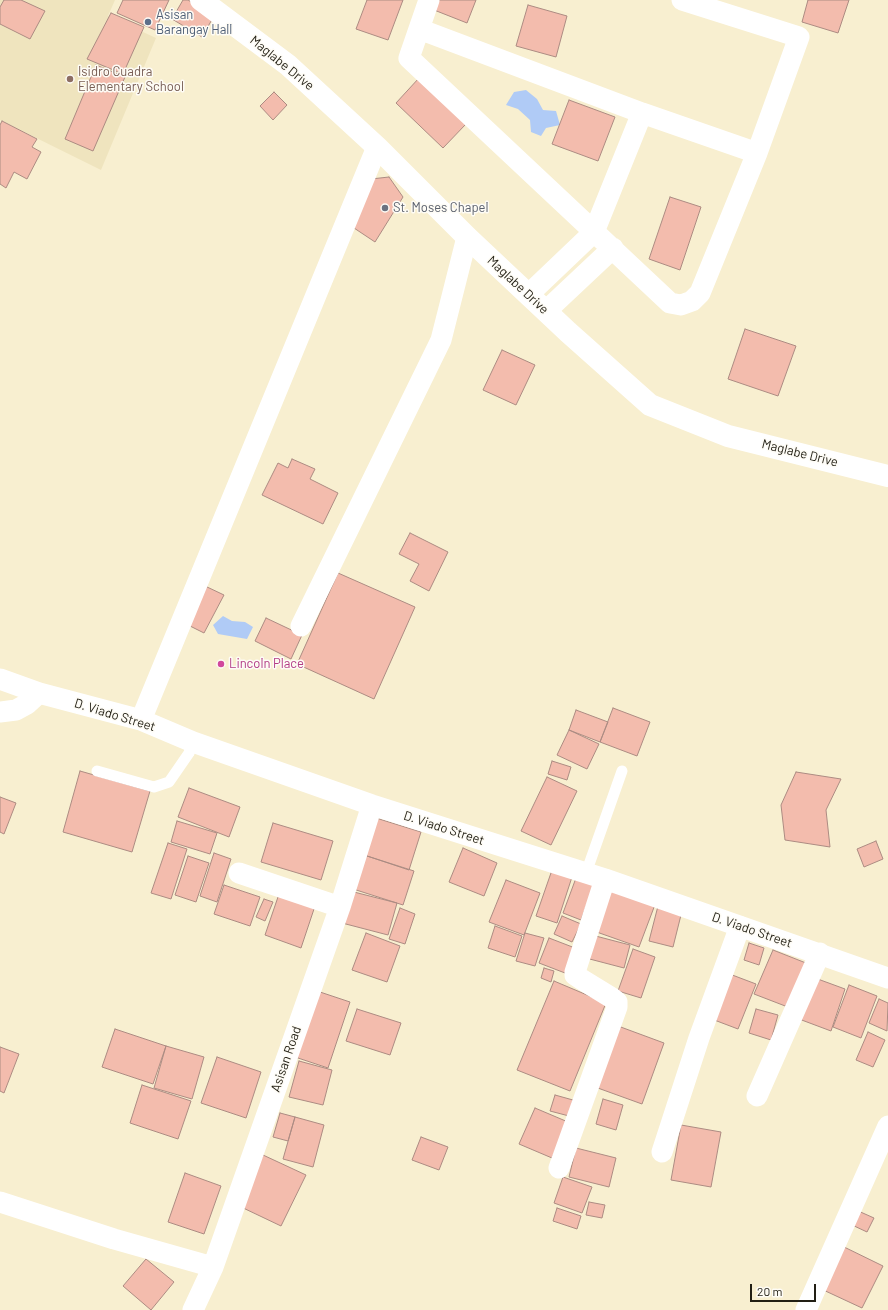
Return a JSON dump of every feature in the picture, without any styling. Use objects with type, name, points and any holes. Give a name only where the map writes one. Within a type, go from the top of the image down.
[{"type":"main road","name":"Maglabe Drive","points":[[201,0],[288,65],[377,147],[467,237],[568,332],[650,405],[728,436],[888,476]]},
{"type":"street","points":[[429,0],[409,58],[670,302],[681,305],[692,301],[700,293],[757,153],[799,38],[682,0]]},
{"type":"street","points":[[419,29],[642,113],[757,153]]},
{"type":"street","points":[[529,294],[594,232],[642,113]]},
{"type":"street","points":[[141,720],[377,147]]},
{"type":"street","points":[[301,626],[441,340],[467,237]]},
{"type":"street","points":[[546,311],[613,248]]},
{"type":"street","name":"D. Viado Street","points":[[0,679],[40,692],[141,720],[193,742],[372,805],[596,876],[888,978]]},
{"type":"street","points":[[0,712],[16,710],[27,704],[40,692]]},
{"type":"street","name":"Asisan Road","points":[[192,1310],[213,1267],[340,907],[372,805]]},
{"type":"street","points":[[239,873],[340,907]]},
{"type":"street","points":[[559,1168],[617,1007],[617,1002],[581,979],[575,972],[596,876]]},
{"type":"street","points":[[662,1152],[699,1038],[740,926]]},
{"type":"street","points":[[758,1096],[820,953]]},
{"type":"street","points":[[806,1310],[888,1126]]},
{"type":"street","points":[[0,1202],[213,1267]]},
{"type":"lane","points":[[97,771],[154,787],[169,782],[186,758],[193,742]]},
{"type":"lane","points":[[596,876],[622,771]]},
{"type":"shaded area","name":"Isidro Cuadra Elementary School","points":[[0,0],[115,0],[108,16],[156,38],[101,170],[0,120]]},
{"type":"water","points":[[526,90],[537,99],[543,110],[556,111],[560,125],[546,128],[541,136],[531,132],[530,120],[518,109],[506,105],[514,92]]},
{"type":"water","points":[[223,616],[232,621],[245,622],[253,627],[247,639],[218,634],[213,625]]},
{"type":"building","points":[[4,0],[21,0],[45,11],[30,39],[0,24],[0,7]]},
{"type":"building","name":"Asisan Barangay Hall","points":[[123,0],[169,0],[155,30],[117,13]]},
{"type":"building","points":[[183,0],[188,0],[214,16],[202,37],[172,19]]},
{"type":"building","points":[[367,0],[403,0],[388,40],[356,29]]},
{"type":"building","points":[[433,0],[476,0],[467,23],[429,8]]},
{"type":"building","points":[[808,0],[849,0],[838,33],[802,22]]},
{"type":"building","points":[[528,5],[567,16],[556,57],[516,46]]},
{"type":"building","points":[[111,13],[144,27],[123,74],[87,59]]},
{"type":"building","points":[[96,65],[125,77],[93,151],[65,139]]},
{"type":"building","points":[[419,78],[466,124],[443,148],[396,103]]},
{"type":"building","points":[[274,92],[287,105],[273,120],[260,106]]},
{"type":"building","points":[[569,100],[615,117],[598,161],[552,144]]},
{"type":"building","points":[[2,121],[37,139],[32,147],[41,152],[27,179],[14,172],[6,188],[0,184],[0,125]]},
{"type":"building","points":[[389,177],[403,197],[375,242],[348,224],[371,179]]},
{"type":"building","points":[[670,197],[701,207],[680,270],[649,259]]},
{"type":"building","points":[[745,329],[796,346],[778,396],[728,379]]},
{"type":"building","points":[[502,350],[535,365],[516,405],[483,390]]},
{"type":"building","points":[[292,459],[315,469],[310,479],[338,493],[323,524],[262,495],[278,463],[288,468]]},
{"type":"building","points":[[410,533],[448,552],[429,591],[410,581],[419,564],[399,554]]},
{"type":"building","points":[[338,573],[415,607],[374,699],[297,664]]},
{"type":"building","points":[[205,586],[224,595],[204,633],[186,624]]},
{"type":"building","points":[[266,618],[302,635],[291,659],[255,641]]},
{"type":"building","points":[[613,708],[650,722],[637,756],[600,742]]},
{"type":"building","points":[[576,710],[608,722],[600,742],[569,730]]},
{"type":"building","points":[[569,730],[599,744],[587,769],[557,755]]},
{"type":"building","points":[[552,761],[571,767],[567,780],[548,774]]},
{"type":"building","points":[[80,771],[150,791],[132,852],[63,832]]},
{"type":"building","points":[[796,772],[841,779],[826,810],[830,847],[785,840],[781,805]]},
{"type":"building","points":[[547,777],[577,791],[551,845],[521,831]]},
{"type":"building","points":[[189,788],[240,807],[229,837],[178,817]]},
{"type":"building","points":[[0,797],[16,803],[4,834],[0,832]]},
{"type":"building","points":[[376,818],[421,832],[409,870],[364,855]]},
{"type":"building","points":[[177,821],[217,833],[210,854],[171,842]]},
{"type":"building","points":[[273,823],[333,841],[321,880],[261,862]]},
{"type":"building","points":[[876,841],[883,859],[864,867],[857,849]]},
{"type":"building","points":[[168,843],[187,849],[171,899],[151,893]]},
{"type":"building","points":[[463,848],[497,863],[484,896],[449,882]]},
{"type":"building","points":[[214,853],[231,859],[217,902],[200,896]]},
{"type":"building","points":[[364,855],[414,871],[403,905],[350,888]]},
{"type":"building","points":[[188,856],[209,863],[196,902],[175,895]]},
{"type":"building","points":[[552,870],[572,877],[557,923],[536,916]]},
{"type":"building","points":[[576,878],[594,885],[581,920],[563,913]]},
{"type":"building","points":[[506,880],[540,893],[524,935],[489,922]]},
{"type":"building","points":[[607,884],[656,902],[639,947],[591,930]]},
{"type":"building","points":[[224,885],[260,897],[250,926],[214,914]]},
{"type":"building","points":[[350,891],[397,903],[388,935],[342,923]]},
{"type":"building","points":[[279,894],[315,906],[301,948],[265,935]]},
{"type":"building","points":[[264,899],[273,902],[265,921],[256,917]]},
{"type":"building","points":[[658,906],[682,911],[673,947],[649,941]]},
{"type":"building","points":[[400,908],[415,914],[405,944],[389,939]]},
{"type":"building","points":[[562,916],[581,924],[572,942],[554,934]]},
{"type":"building","points":[[495,926],[522,936],[515,957],[488,948]]},
{"type":"building","points":[[366,933],[400,946],[387,982],[352,970]]},
{"type":"building","points":[[525,933],[544,938],[535,966],[516,961]]},
{"type":"building","points":[[588,934],[630,945],[624,968],[582,957]]},
{"type":"building","points":[[549,938],[575,948],[565,973],[539,963]]},
{"type":"building","points":[[749,943],[764,948],[759,965],[744,960]]},
{"type":"building","points":[[633,949],[655,957],[641,998],[618,991]]},
{"type":"building","points":[[773,950],[811,965],[793,1009],[754,994]]},
{"type":"building","points":[[544,968],[554,971],[551,982],[541,978]]},
{"type":"building","points":[[727,973],[756,984],[738,1029],[709,1018]]},
{"type":"building","points":[[815,978],[845,989],[831,1031],[799,1019]]},
{"type":"building","points":[[554,981],[606,1003],[570,1091],[517,1070]]},
{"type":"building","points":[[849,985],[877,996],[861,1038],[833,1027]]},
{"type":"building","points":[[314,990],[350,1002],[328,1068],[292,1056]]},
{"type":"building","points":[[879,999],[888,1003],[887,1031],[869,1023]]},
{"type":"building","points":[[357,1009],[401,1023],[390,1055],[346,1041]]},
{"type":"building","points":[[756,1009],[778,1015],[771,1040],[749,1033]]},
{"type":"building","points":[[618,1026],[664,1043],[642,1104],[595,1087]]},
{"type":"building","points":[[115,1029],[166,1046],[153,1084],[102,1067]]},
{"type":"building","points":[[868,1032],[885,1040],[873,1067],[856,1060]]},
{"type":"building","points":[[166,1046],[204,1057],[192,1099],[154,1088]]},
{"type":"building","points":[[0,1047],[19,1054],[4,1093],[0,1091]]},
{"type":"building","points":[[217,1057],[261,1072],[246,1118],[201,1103]]},
{"type":"building","points":[[299,1061],[332,1070],[323,1105],[289,1097]]},
{"type":"building","points":[[142,1085],[191,1101],[178,1139],[130,1123]]},
{"type":"building","points":[[555,1095],[573,1100],[569,1116],[550,1111]]},
{"type":"building","points":[[603,1099],[623,1105],[616,1130],[596,1124]]},
{"type":"building","points":[[535,1108],[568,1122],[552,1158],[519,1144]]},
{"type":"building","points":[[280,1113],[295,1117],[288,1141],[273,1137]]},
{"type":"building","points":[[295,1117],[324,1125],[313,1167],[283,1159]]},
{"type":"building","points":[[681,1125],[721,1132],[711,1187],[671,1180]]},
{"type":"building","points":[[421,1137],[448,1147],[439,1170],[412,1160]]},
{"type":"building","points":[[576,1148],[616,1158],[609,1187],[569,1177]]},
{"type":"building","points":[[263,1155],[306,1175],[281,1226],[239,1206]]},
{"type":"building","points":[[185,1173],[221,1186],[204,1234],[168,1222]]},
{"type":"building","points":[[563,1177],[592,1187],[582,1213],[554,1203]]},
{"type":"building","points":[[589,1202],[605,1205],[602,1218],[586,1215]]},
{"type":"building","points":[[557,1208],[581,1216],[577,1229],[553,1221]]},
{"type":"building","points":[[856,1210],[874,1218],[867,1232],[850,1224]]},
{"type":"building","points":[[840,1245],[883,1266],[862,1308],[819,1288]]},
{"type":"building","points":[[146,1259],[174,1282],[151,1310],[123,1286]]},
{"type":"place","name":"Asisan Barangay Hall","points":[[148,22]]},
{"type":"place","name":"Isidro Cuadra Elementary School","points":[[70,79]]},
{"type":"place","name":"St. Moses Chapel","points":[[385,208]]},
{"type":"place","name":"Lincoln Place","points":[[221,664]]}]
